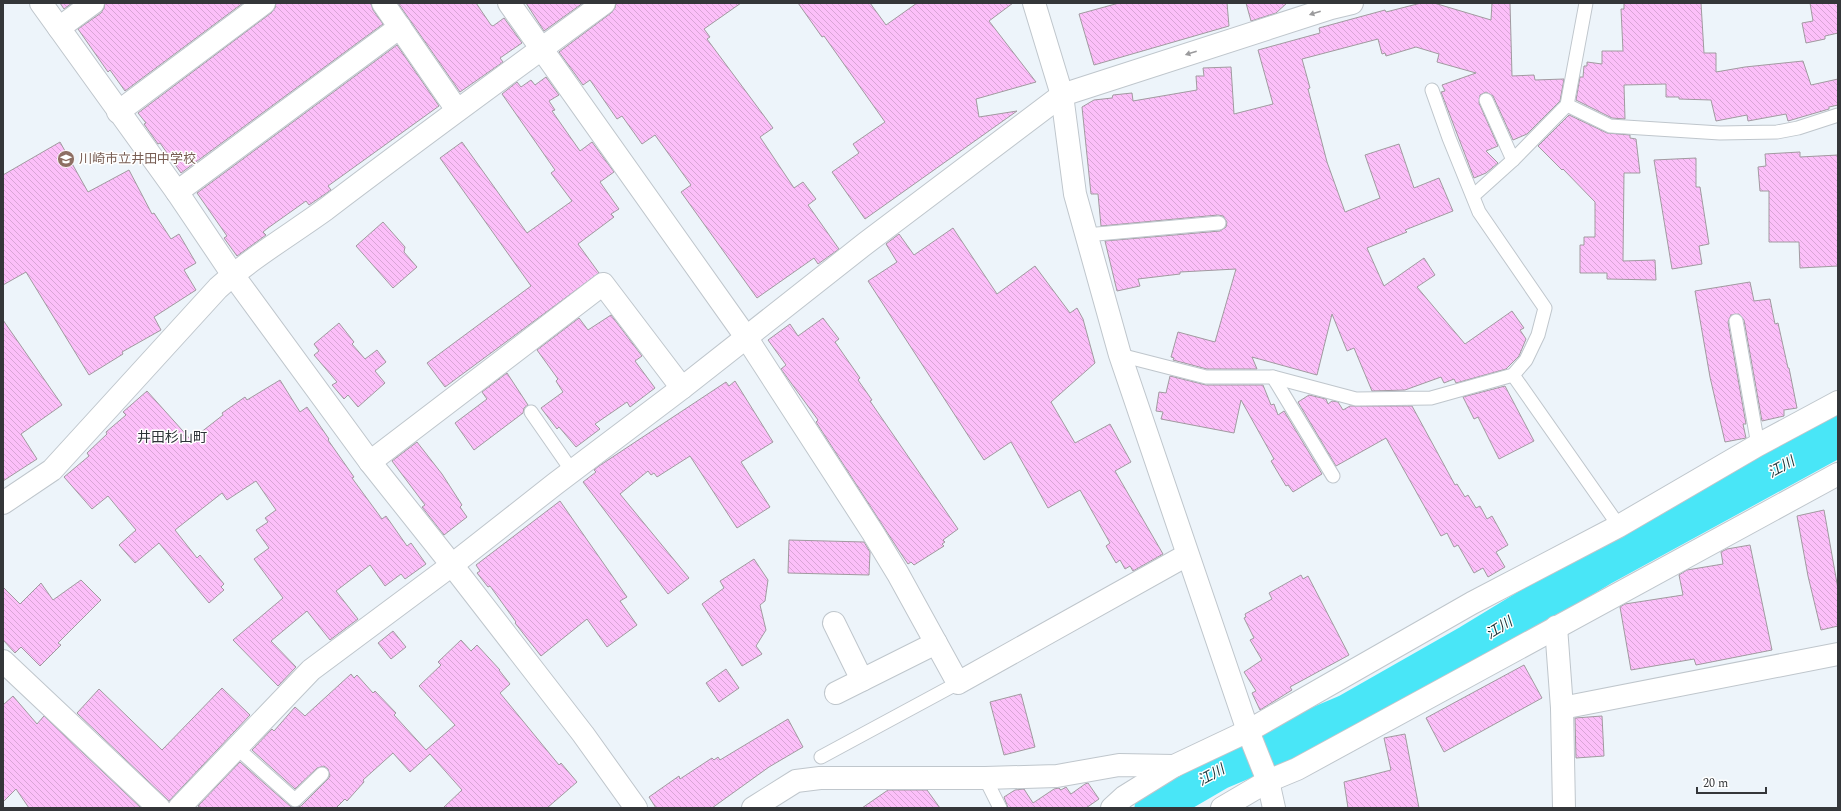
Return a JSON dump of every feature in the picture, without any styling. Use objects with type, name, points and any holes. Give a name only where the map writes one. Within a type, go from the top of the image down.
[{"type":"street","points":[[41,3],[177,192],[232,275],[370,462],[583,734],[636,808]]},
{"type":"street","points":[[59,28],[93,3]]},
{"type":"street","points":[[118,112],[264,3]]},
{"type":"street","points":[[383,3],[457,110]]},
{"type":"street","points":[[509,3],[746,337],[873,533],[898,574],[958,684],[1187,555]]},
{"type":"street","points":[[3,503],[52,470],[218,288],[232,275],[318,214],[604,3]]},
{"type":"street","points":[[1034,3],[1062,95],[1075,194],[1120,355],[1248,732],[1268,781],[1274,808]]},
{"type":"street","points":[[180,808],[311,670],[452,565],[572,471],[682,388],[866,243],[1062,95],[1331,8],[1352,3]]},
{"type":"street","points":[[177,192],[400,27]]},
{"type":"street","points":[[370,462],[603,284],[682,388]]},
{"type":"street","points":[[1112,808],[1124,797],[1174,766],[1248,732],[1472,603],[1619,526],[1758,445],[1838,402]]},
{"type":"street","points":[[1222,808],[1268,781],[1297,769],[1838,474]]},
{"type":"street","points":[[834,623],[862,680]]},
{"type":"street","points":[[1556,627],[1562,708],[1564,808]]},
{"type":"street","points":[[836,693],[936,643]]},
{"type":"street","points":[[1562,708],[1838,654]]},
{"type":"street","points":[[3,661],[159,808]]},
{"type":"street","points":[[753,808],[796,781],[820,778],[985,778],[1057,776],[1119,765],[1174,766]]},
{"type":"lane","points":[[1473,196],[1513,160],[1567,105],[1586,3]]},
{"type":"lane","points":[[1120,355],[1206,377],[1274,377],[1356,399],[1430,398],[1513,375],[1526,360],[1538,335],[1544,308],[1479,212],[1448,138],[1432,90]]},
{"type":"lane","points":[[1486,100],[1513,160]]},
{"type":"lane","points":[[1567,105],[1610,126],[1720,132],[1777,132],[1798,128],[1838,115]]},
{"type":"lane","points":[[1086,235],[1219,223]]},
{"type":"lane","points":[[1736,321],[1758,445]]},
{"type":"lane","points":[[1513,375],[1619,526]]},
{"type":"lane","points":[[1274,377],[1333,476]]},
{"type":"lane","points":[[531,412],[572,471]]},
{"type":"lane","points":[[821,757],[958,684]]},
{"type":"lane","points":[[237,748],[295,800],[322,774]]},
{"type":"lane","points":[[985,778],[1000,808]]},
{"type":"building","points":[[60,3],[72,3],[64,9]]},
{"type":"building","points":[[105,3],[243,3],[125,91],[110,70],[108,72],[78,29],[101,13]]},
{"type":"building","points":[[276,3],[371,3],[373,10],[383,24],[181,173],[160,143],[158,144],[144,124],[146,123],[138,113],[271,13],[275,8]]},
{"type":"building","points":[[398,3],[476,3],[491,25],[493,26],[504,18],[522,43],[500,58],[503,62],[460,92]]},
{"type":"building","points":[[526,3],[583,3],[544,31]]},
{"type":"building","points":[[616,3],[741,3],[704,29],[710,37],[707,39],[773,128],[760,137],[794,188],[803,182],[816,199],[808,205],[839,249],[818,264],[814,258],[757,298],[681,192],[691,185],[655,135],[642,144],[622,116],[617,119],[590,80],[583,85],[559,52],[611,13],[615,8]]},
{"type":"building","points":[[798,3],[870,3],[886,25],[917,3],[1013,3],[989,21],[1036,82],[976,99],[979,117],[1017,111],[865,219],[832,172],[859,153],[853,144],[885,122],[824,36],[822,37]]},
{"type":"building","points":[[1119,3],[1227,3],[1229,26],[1094,65],[1079,14]]},
{"type":"building","points":[[1246,3],[1287,3],[1276,13],[1251,21]]},
{"type":"building","points":[[1421,3],[1434,3],[1491,20],[1492,3],[1510,3],[1512,76],[1534,75],[1535,80],[1564,79],[1560,101],[1527,134],[1513,140],[1493,96],[1486,92],[1480,95],[1479,103],[1498,146],[1486,151],[1498,163],[1486,173],[1474,178],[1441,92],[1445,91],[1442,85],[1476,73],[1437,62],[1439,54],[1416,47],[1386,56],[1385,53],[1382,54],[1378,39],[1302,59],[1310,88],[1308,89],[1327,162],[1345,212],[1380,198],[1365,155],[1399,144],[1414,188],[1439,178],[1453,211],[1405,230],[1407,232],[1367,248],[1384,286],[1424,258],[1435,275],[1417,287],[1465,344],[1512,311],[1524,328],[1520,330],[1526,339],[1519,356],[1506,369],[1456,383],[1454,379],[1444,383],[1441,377],[1405,390],[1372,391],[1354,348],[1347,351],[1332,314],[1317,375],[1252,357],[1257,369],[1207,369],[1173,360],[1174,358],[1171,357],[1178,332],[1215,342],[1236,269],[1180,272],[1180,274],[1138,279],[1140,286],[1117,291],[1105,241],[1220,231],[1226,227],[1227,222],[1223,216],[1218,215],[1101,226],[1098,194],[1091,194],[1082,107],[1094,100],[1112,98],[1113,95],[1132,93],[1133,101],[1197,90],[1196,76],[1204,76],[1203,68],[1231,67],[1234,114],[1273,104],[1258,50],[1320,33],[1319,28],[1385,10],[1386,12]]},
{"type":"building","points":[[1624,3],[1701,3],[1704,53],[1716,53],[1716,72],[1745,67],[1803,61],[1811,85],[1838,79],[1838,105],[1788,121],[1786,114],[1748,121],[1747,115],[1716,121],[1711,100],[1666,97],[1666,84],[1624,85],[1625,119],[1612,118],[1576,100],[1580,77],[1583,77],[1584,66],[1587,66],[1587,62],[1602,64],[1602,51],[1623,51],[1621,9],[1624,9]]},
{"type":"building","points":[[1810,3],[1838,3],[1838,33],[1825,36],[1825,39],[1806,43],[1802,23],[1813,21]]},
{"type":"building","points":[[397,45],[439,106],[328,186],[331,190],[309,205],[306,201],[268,228],[263,232],[266,235],[237,256],[224,238],[227,236],[197,193]]},
{"type":"building","points":[[546,77],[559,95],[549,101],[555,110],[552,111],[580,151],[592,142],[614,172],[600,182],[619,209],[611,214],[614,217],[578,244],[599,273],[445,387],[427,363],[531,286],[440,158],[462,142],[527,233],[572,201],[551,173],[555,170],[502,94],[517,82],[521,87],[531,80],[535,85]]},
{"type":"building","points":[[1569,115],[1607,133],[1630,135],[1630,138],[1636,139],[1640,173],[1624,173],[1623,261],[1655,260],[1656,280],[1607,279],[1607,273],[1580,273],[1580,245],[1584,245],[1584,237],[1595,237],[1595,202],[1538,146]]},
{"type":"building","points":[[60,142],[88,192],[129,170],[152,214],[154,213],[171,239],[179,234],[196,263],[184,270],[196,290],[154,317],[161,330],[122,352],[123,354],[89,375],[26,272],[3,285],[3,175]]},
{"type":"building","points":[[1800,152],[1800,157],[1838,155],[1838,266],[1800,268],[1799,242],[1769,242],[1769,191],[1760,191],[1758,167],[1766,166],[1765,154]]},
{"type":"building","points":[[1696,158],[1696,187],[1700,187],[1709,244],[1699,246],[1702,264],[1672,269],[1654,160]]},
{"type":"building","points":[[383,222],[405,247],[404,252],[417,267],[393,288],[356,246]]},
{"type":"building","points":[[953,228],[997,294],[1035,266],[1070,313],[1077,308],[1083,319],[1095,363],[1051,402],[1075,443],[1110,424],[1131,462],[1115,471],[1163,554],[1133,571],[1130,566],[1125,569],[1120,560],[1116,563],[1106,546],[1110,543],[1080,490],[1048,508],[1011,442],[984,460],[868,281],[897,262],[886,244],[899,234],[914,255]]},
{"type":"building","points":[[1750,282],[1754,301],[1770,299],[1775,324],[1778,323],[1797,408],[1784,410],[1784,416],[1762,421],[1744,320],[1739,314],[1731,315],[1728,322],[1746,424],[1743,424],[1746,438],[1725,442],[1710,377],[1695,291]]},
{"type":"building","points":[[611,315],[642,356],[635,361],[655,388],[630,407],[627,402],[595,424],[600,429],[576,447],[559,427],[557,429],[541,408],[563,392],[556,381],[558,379],[537,350],[579,318],[588,330]]},
{"type":"building","points":[[823,318],[839,339],[835,342],[860,378],[858,380],[872,400],[870,401],[958,529],[943,540],[945,542],[942,544],[944,546],[914,565],[911,562],[908,564],[816,422],[818,420],[781,369],[786,365],[768,340],[790,324],[798,336]]},
{"type":"building","points":[[3,320],[62,405],[21,434],[37,459],[3,481]]},
{"type":"building","points":[[339,323],[354,342],[352,344],[365,359],[377,350],[386,362],[375,371],[385,383],[358,407],[348,395],[344,399],[332,385],[337,382],[314,355],[319,351],[314,344]]},
{"type":"building","points":[[507,373],[528,405],[524,408],[523,413],[474,450],[455,423],[487,399],[482,392]]},
{"type":"building","points":[[1170,376],[1206,385],[1263,385],[1271,405],[1274,404],[1278,415],[1284,411],[1322,474],[1293,492],[1288,485],[1286,486],[1271,461],[1274,459],[1241,400],[1234,433],[1161,419],[1163,412],[1156,411],[1159,392],[1166,393]]},
{"type":"building","points":[[280,380],[300,412],[307,407],[354,477],[352,478],[382,519],[386,516],[407,546],[411,543],[426,564],[405,579],[401,574],[385,586],[370,565],[336,591],[358,619],[330,640],[307,611],[271,641],[296,667],[278,686],[233,640],[283,598],[254,559],[269,548],[256,530],[268,522],[265,518],[276,510],[256,481],[227,500],[222,493],[175,530],[197,558],[200,555],[224,584],[221,587],[224,590],[209,603],[159,543],[135,563],[119,545],[136,530],[108,496],[92,509],[64,477],[89,456],[87,453],[107,434],[106,432],[126,415],[123,412],[147,391],[191,440],[223,415],[222,413],[245,397],[247,400]]},
{"type":"building","points":[[735,381],[773,442],[741,462],[770,507],[737,528],[690,456],[657,477],[654,473],[651,475],[648,471],[620,494],[689,578],[668,594],[583,482],[596,472],[594,470],[599,466],[726,382],[729,386]]},
{"type":"building","points":[[1505,386],[1534,441],[1499,459],[1478,417],[1474,419],[1463,397]]},
{"type":"building","points":[[1309,395],[1326,399],[1328,404],[1332,401],[1338,402],[1343,410],[1350,406],[1412,406],[1455,485],[1457,484],[1465,497],[1468,495],[1476,508],[1480,506],[1487,519],[1492,516],[1508,545],[1496,552],[1505,567],[1488,577],[1483,568],[1474,573],[1458,545],[1454,547],[1447,533],[1441,536],[1386,438],[1336,466],[1298,402]]},
{"type":"building","points":[[417,442],[442,474],[462,505],[460,507],[467,517],[444,535],[422,507],[425,505],[392,461]]},
{"type":"building","points":[[560,501],[627,597],[620,601],[637,625],[607,647],[587,619],[541,656],[515,623],[516,622],[490,586],[488,587],[477,573],[480,571],[476,565]]},
{"type":"building","points":[[1824,510],[1838,589],[1838,626],[1821,630],[1808,576],[1797,516]]},
{"type":"building","points":[[789,540],[864,542],[870,552],[869,575],[788,573]]},
{"type":"building","points":[[1750,545],[1772,650],[1696,665],[1694,659],[1631,670],[1620,607],[1625,604],[1683,595],[1679,575],[1687,570],[1723,564],[1721,552],[1727,549]]},
{"type":"building","points":[[754,559],[768,580],[765,601],[760,605],[766,630],[756,646],[762,654],[742,666],[702,604],[724,588],[720,581]]},
{"type":"building","points":[[1301,575],[1303,579],[1308,576],[1349,655],[1290,687],[1292,690],[1260,710],[1252,693],[1256,691],[1244,672],[1262,660],[1250,640],[1254,638],[1244,618],[1246,617],[1245,614],[1272,599],[1269,593]]},
{"type":"building","points":[[81,580],[101,600],[58,643],[61,645],[40,666],[21,647],[15,653],[3,640],[3,587],[20,604],[41,583],[53,600]]},
{"type":"building","points":[[393,631],[406,647],[391,659],[378,643]]},
{"type":"building","points":[[461,640],[471,651],[477,645],[500,670],[510,684],[500,693],[559,765],[561,763],[577,782],[547,808],[443,808],[462,790],[430,754],[410,772],[393,753],[363,780],[364,782],[347,801],[345,799],[336,808],[294,808],[301,806],[330,776],[328,769],[324,766],[317,768],[295,789],[252,750],[272,729],[274,731],[295,707],[305,716],[351,674],[354,678],[357,675],[373,693],[375,691],[396,713],[394,715],[426,750],[455,725],[419,686],[441,665],[438,662]]},
{"type":"building","points":[[1524,665],[1542,698],[1444,752],[1426,718]]},
{"type":"building","points":[[726,669],[739,688],[719,702],[706,683]]},
{"type":"building","points":[[222,688],[250,715],[169,801],[77,713],[99,689],[162,750]]},
{"type":"building","points":[[1021,694],[1035,747],[1004,755],[990,702]]},
{"type":"building","points":[[13,696],[37,724],[44,716],[141,808],[29,808],[16,789],[3,802],[3,705]]},
{"type":"building","points":[[1602,716],[1604,756],[1576,758],[1575,718]]},
{"type":"building","points":[[788,719],[803,747],[769,767],[712,808],[656,808],[649,797],[679,776],[680,779],[712,758],[714,760],[718,757],[720,760]]},
{"type":"building","points":[[1405,734],[1419,808],[1348,808],[1344,782],[1391,770],[1384,738]]},
{"type":"building","points":[[240,762],[294,808],[201,808],[198,806]]},
{"type":"building","points":[[1088,783],[1099,799],[1086,808],[1008,808],[1004,797],[1015,790],[1024,789],[1033,803],[1054,789],[1059,788],[1061,790],[1066,787],[1071,794]]},
{"type":"building","points":[[888,790],[927,790],[940,808],[862,808]]},
{"type":"waterway","name":"江川","points":[[1155,808],[1164,801],[1219,769],[1347,715],[1470,645],[1602,565],[1838,436]]},
{"type":"place","name":"川崎市立井田中学校","points":[[66,159]]},
{"type":"district","name":"井田杉山町","points":[[172,437]]}]
